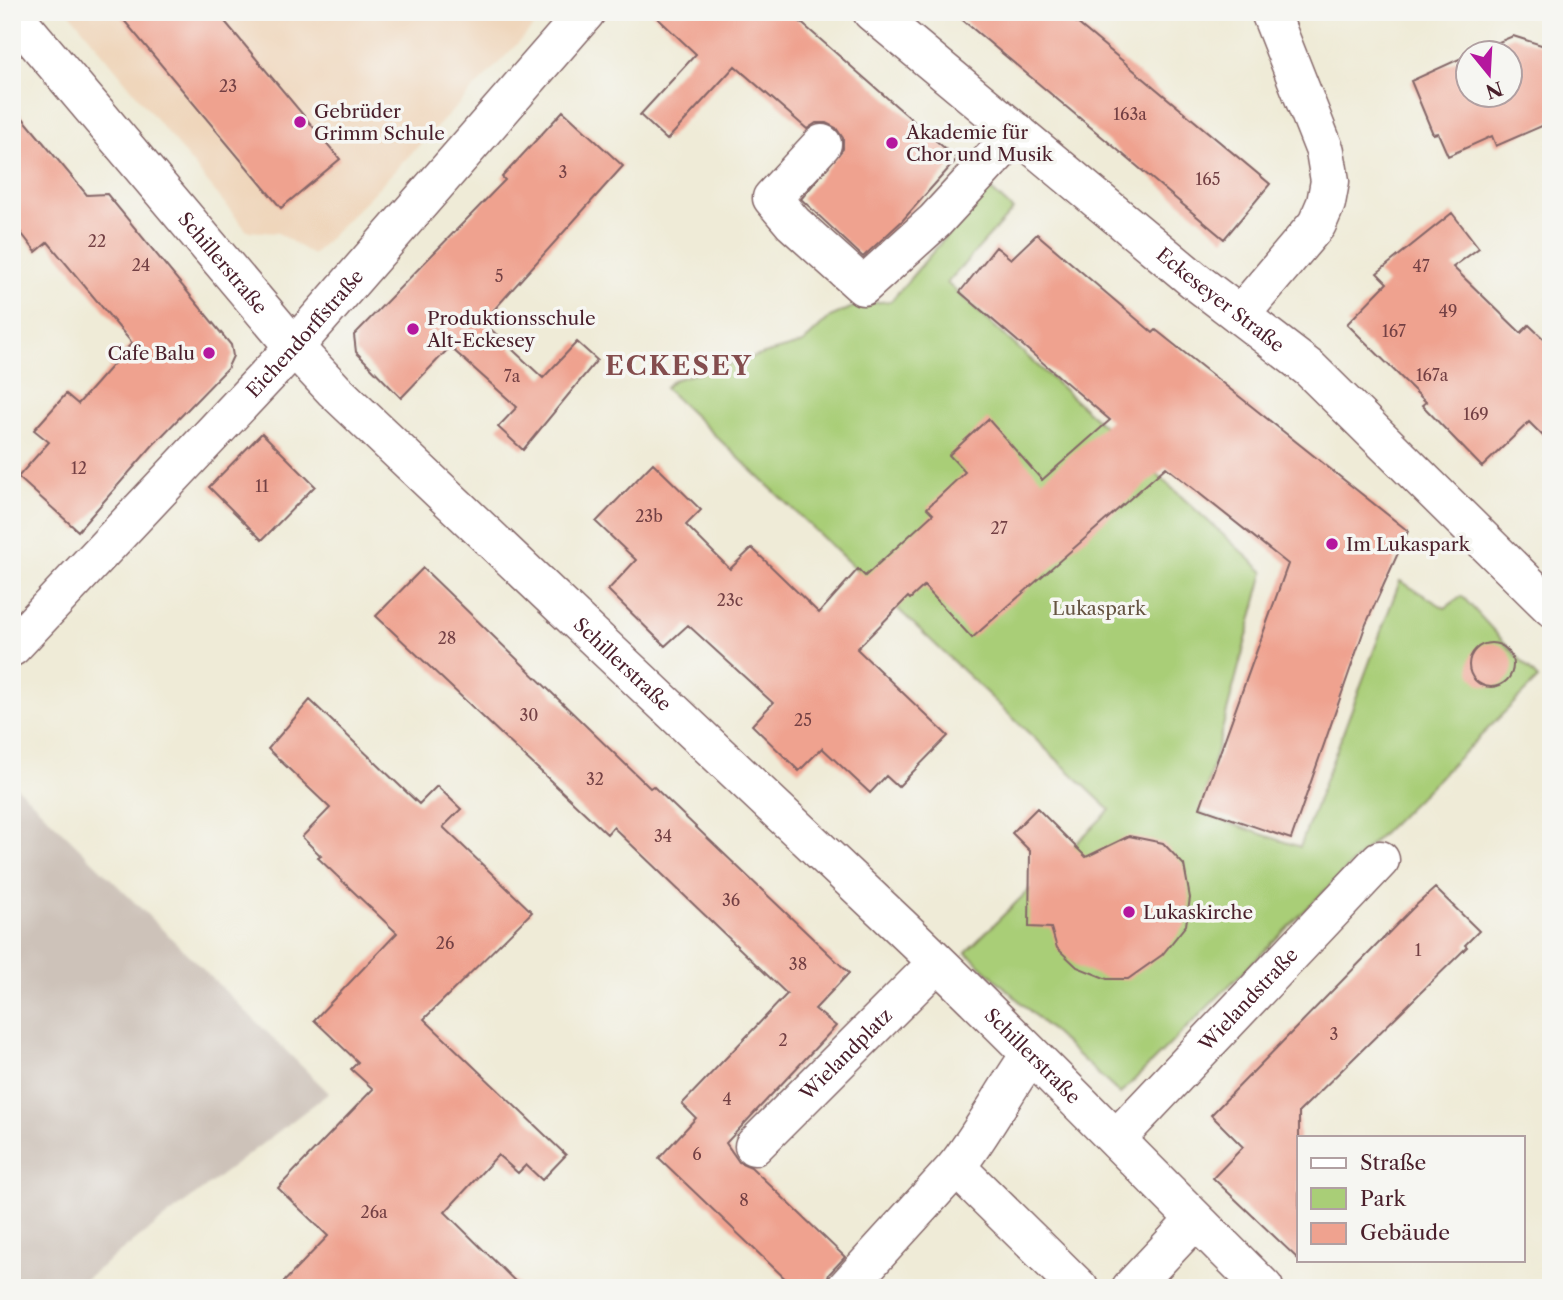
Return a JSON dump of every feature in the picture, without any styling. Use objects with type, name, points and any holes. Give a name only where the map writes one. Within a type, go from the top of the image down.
[{"type":"street","name":"Eichendorffstraße","points":[[12,647],[294,347],[586,12]]},
{"type":"street","name":"Eckeseyer Straße","points":[[872,12],[1240,315],[1310,369],[1551,607]]},
{"type":"street","points":[[1240,315],[1317,224],[1326,203],[1330,181],[1325,151],[1270,12]]},
{"type":"street","name":"Schillerstraße","points":[[12,13],[294,347],[654,697],[937,963],[1117,1138],[1264,1288]]},
{"type":"street","points":[[822,144],[772,198],[793,223],[863,286],[936,221],[1017,132]]},
{"type":"street","name":"Wielandstraße","points":[[1117,1138],[1380,859]]},
{"type":"street","name":"Wielandplatz","points":[[754,1146],[937,963]]},
{"type":"street","points":[[846,1288],[956,1167],[986,1129],[1002,1095],[1030,1055]]},
{"type":"street","points":[[956,1167],[1079,1288]]},
{"type":"street","points":[[1131,1288],[1195,1220]]},
{"type":"shaded area","name":"Gebrüder Grimm Schule","points":[[69,12],[548,12],[313,255],[278,233],[247,231]]},
{"type":"shaded area","points":[[12,782],[329,1093],[73,1288],[12,1288]]},
{"type":"green space","name":"Lukaspark","points":[[988,187],[1013,210],[947,283],[1264,572],[1200,813],[1300,847],[1400,581],[1445,608],[1462,596],[1538,679],[1120,1094],[966,952],[1110,810],[665,388],[673,380],[803,343],[830,317],[860,304],[891,301]]},
{"type":"building","points":[[117,12],[217,12],[340,159],[281,208]]},
{"type":"building","name":"Akademie für Chor und Musik","points":[[651,12],[789,12],[957,159],[902,221],[863,257],[801,199],[843,149],[843,138],[836,128],[826,123],[816,123],[807,129],[735,66],[667,140],[640,115],[696,54]]},
{"type":"building","points":[[953,12],[1064,12],[1270,184],[1224,239]]},
{"type":"building","points":[[1524,39],[1551,48],[1551,122],[1496,146],[1492,136],[1448,156],[1438,133],[1433,134],[1411,81],[1454,61],[1454,108],[1524,108]]},
{"type":"building","points":[[12,105],[87,195],[107,194],[231,345],[233,356],[227,369],[153,445],[78,531],[18,477],[49,442],[34,430],[66,394],[78,404],[132,343],[48,242],[36,252],[12,221]]},
{"type":"building","points":[[563,111],[623,166],[483,322],[543,378],[577,342],[597,360],[523,450],[498,427],[517,407],[450,347],[401,398],[356,352],[354,335],[505,180],[502,177]]},
{"type":"building","points":[[1452,213],[1479,248],[1453,267],[1521,333],[1529,325],[1551,346],[1551,444],[1529,422],[1482,467],[1422,405],[1426,402],[1347,324],[1387,283],[1377,273]]},
{"type":"building","points":[[1037,234],[1153,333],[1156,330],[1408,531],[1366,624],[1291,839],[1200,808],[1288,564],[1166,467],[972,638],[924,586],[910,599],[908,597],[857,649],[948,736],[898,787],[886,776],[870,793],[822,748],[799,771],[752,725],[773,703],[688,625],[665,646],[608,590],[636,560],[596,522],[653,463],[701,510],[686,525],[730,569],[752,548],[819,613],[858,569],[865,576],[933,514],[927,508],[965,472],[949,455],[988,419],[1042,480],[1110,420],[960,292],[996,247],[1011,259]]},
{"type":"building","points":[[262,433],[315,486],[262,540],[209,487]]},
{"type":"building","points":[[423,568],[650,788],[653,786],[849,973],[815,1009],[836,1026],[726,1143],[739,1162],[751,1167],[845,1257],[829,1274],[825,1288],[795,1288],[659,1158],[696,1118],[682,1104],[787,994],[613,827],[607,834],[376,616]]},
{"type":"building","points":[[1491,643],[1500,644],[1507,649],[1512,656],[1512,674],[1507,681],[1500,686],[1491,687],[1482,686],[1475,681],[1470,674],[1469,665],[1470,656],[1475,649],[1482,644]]},
{"type":"building","points":[[310,700],[419,804],[437,786],[461,809],[443,827],[532,912],[424,1019],[566,1155],[542,1180],[526,1165],[518,1173],[498,1155],[445,1212],[522,1288],[278,1288],[328,1236],[278,1188],[373,1089],[351,1069],[358,1062],[314,1020],[397,933],[318,858],[321,856],[302,837],[330,808],[268,749]]},
{"type":"building","name":"Lukaskirche","points":[[1037,808],[1086,857],[1129,836],[1163,843],[1184,865],[1190,898],[1186,925],[1162,955],[1128,979],[1107,979],[1077,967],[1057,948],[1051,928],[1029,927],[1030,851],[1012,833]]},
{"type":"building","points":[[1435,888],[1479,931],[1465,945],[1467,947],[1299,1112],[1297,1258],[1213,1178],[1243,1147],[1211,1115]]},
{"type":"place","name":"Gebrüder Grimm Schule","points":[[300,122]]},
{"type":"place","name":"Akademie für Chor und Musik","points":[[892,143]]},
{"type":"place","name":"Produktionsschule Alt-Eckesey","points":[[413,329]]},
{"type":"place","name":"Cafe Balu","points":[[209,353]]},
{"type":"place","name":"Im Lukaspark","points":[[1332,544]]},
{"type":"place","name":"Lukaskirche","points":[[1129,912]]},
{"type":"district","name":"ECKESEY","points":[[679,366]]}]
